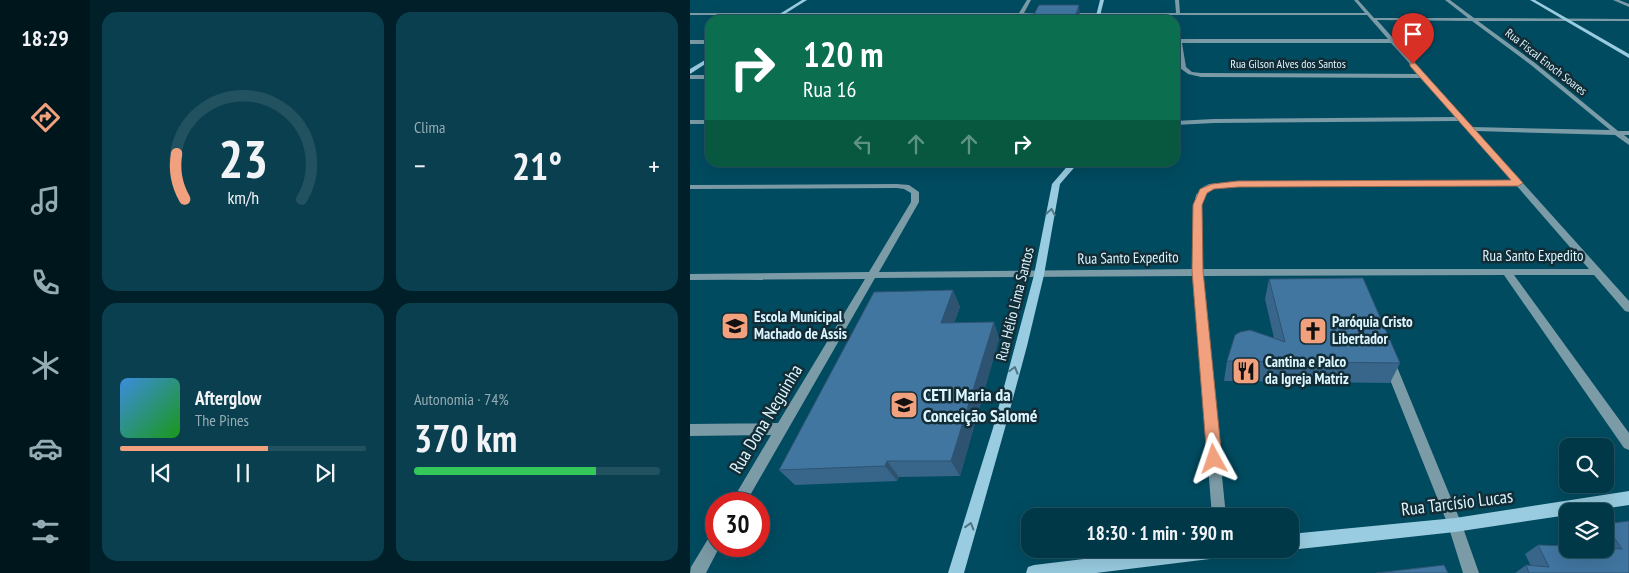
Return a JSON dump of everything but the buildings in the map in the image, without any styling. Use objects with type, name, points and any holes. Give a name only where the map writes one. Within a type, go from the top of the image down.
[{"type":"street","points":[[781,14],[805,0]]},
{"type":"street","points":[[1021,14],[1029,0]]},
{"type":"street","points":[[1099,14],[1102,0]]},
{"type":"street","points":[[1177,0],[1178,14]]},
{"type":"street","points":[[1356,0],[1629,308]]},
{"type":"street","name":"Rua Fiscal Enoch Soares","points":[[1447,0],[1533,64],[1629,143]]},
{"type":"street","points":[[1532,0],[1629,56]]},
{"type":"street","points":[[1615,0],[1629,6]]},
{"type":"street","points":[[690,14],[1050,14]]},
{"type":"street","points":[[1060,14],[1178,14],[1472,20],[1629,20]]},
{"type":"street","points":[[1180,41],[1393,41]]},
{"type":"street","points":[[690,42],[705,42]]},
{"type":"street","name":"Rua Gilson Alves dos Santos","points":[[1180,54],[1183,68],[1190,73],[1201,75],[1423,76]]},
{"type":"street","points":[[690,72],[705,62]]},
{"type":"street","points":[[690,77],[705,77]]},
{"type":"street","points":[[1180,119],[1214,121],[1462,119]]},
{"type":"street","points":[[1180,124],[1214,121]]},
{"type":"street","points":[[690,122],[705,122]]},
{"type":"street","points":[[1470,129],[1629,133]]},
{"type":"street","name":"Rua Hélio Lima Santos","points":[[956,573],[999,428],[1039,275],[1056,184],[1071,167]]},
{"type":"street","points":[[1218,508],[1197,271],[1198,201],[1203,191],[1212,186],[1238,184],[1518,183]]},
{"type":"street","name":"Rua Dona Neguinha","points":[[690,187],[897,186],[915,192],[915,202],[744,492]]},
{"type":"street","name":"Rua Santo Expedito","points":[[690,277],[1039,275],[1197,271],[1352,275],[1506,271],[1596,272]]},
{"type":"street","points":[[1506,271],[1629,444]]},
{"type":"street","points":[[1385,352],[1455,525],[1471,573]]},
{"type":"street","points":[[690,430],[781,428]]},
{"type":"street","name":"Rua Tarcísio Lucas","points":[[1299,541],[1455,525],[1629,498]]},
{"type":"street","points":[[697,573],[706,557]]},
{"type":"street","points":[[1034,573],[1152,558]]},
{"type":"place","name":"Escola Municipal Machado de Assis","points":[[735,326]]},
{"type":"place","name":"Paróquia Cristo Libertador","points":[[1313,331]]},
{"type":"place","name":"Cantina e Palco da Igreja Matriz","points":[[1246,371]]},
{"type":"place","name":"CETI Maria da Conceição Salomé","points":[[904,405]]},
{"type":"route","points":[[1214,459],[1197,271],[1198,201],[1203,191],[1212,186],[1238,184],[1518,183],[1413,64]]}]
